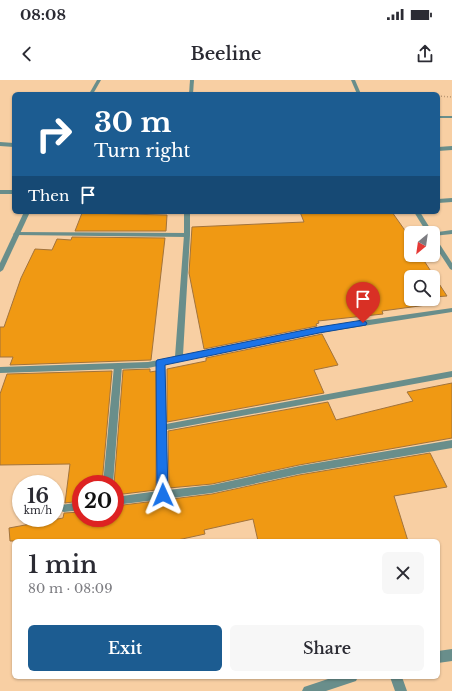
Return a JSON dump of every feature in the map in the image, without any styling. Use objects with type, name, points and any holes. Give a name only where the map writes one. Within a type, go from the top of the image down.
[{"type":"street","points":[[92,92],[99,80]]},
{"type":"street","points":[[191,92],[192,80]]},
{"type":"street","points":[[353,80],[358,92]]},
{"type":"street","points":[[440,117],[452,117]]},
{"type":"street","points":[[0,144],[12,145]]},
{"type":"street","points":[[440,149],[452,148]]},
{"type":"street","points":[[0,192],[12,192]]},
{"type":"street","points":[[440,201],[452,200]]},
{"type":"street","points":[[0,270],[25,214]]},
{"type":"street","points":[[179,358],[187,214]]},
{"type":"street","points":[[418,214],[427,226]]},
{"type":"street","points":[[440,233],[452,232]]},
{"type":"street","points":[[16,234],[187,235]]},
{"type":"street","points":[[440,249],[452,268]]},
{"type":"street","points":[[0,370],[148,365],[319,330],[452,310]]},
{"type":"street","points":[[160,362],[163,495]]},
{"type":"street","points":[[109,475],[118,366]]},
{"type":"street","points":[[161,428],[452,374]]},
{"type":"street","points":[[124,501],[212,489],[298,470],[452,444]]},
{"type":"street","points":[[64,508],[72,507]]},
{"type":"street","points":[[440,657],[452,656]]},
{"type":"street","points":[[308,691],[346,679]]},
{"type":"street","points":[[397,679],[401,691]]},
{"type":"path","points":[[440,96],[452,96]]},
{"type":"building","points":[[82,214],[167,215],[166,231],[75,231]]},
{"type":"building","points":[[301,214],[393,214],[404,229],[404,262],[425,262],[430,270],[404,270],[404,306],[419,306],[382,311],[383,314],[318,321],[319,323],[316,324],[317,326],[204,349],[189,273],[192,227],[304,222]]},
{"type":"building","points":[[72,237],[165,238],[151,360],[10,365],[13,357],[0,357],[0,327],[4,327],[21,278],[35,249],[52,250],[57,239],[71,240]]},
{"type":"building","points":[[440,285],[447,296],[440,296]]},
{"type":"building","points":[[322,334],[338,365],[314,370],[324,393],[167,422],[167,369],[206,361],[206,358]]},
{"type":"building","points":[[150,369],[150,372],[156,371],[156,490],[124,494],[124,475],[115,475],[123,370]]},
{"type":"building","points":[[112,371],[103,475],[72,475],[72,502],[65,503],[70,464],[0,465],[0,394],[7,374]]},
{"type":"building","points":[[452,383],[452,438],[299,465],[212,484],[169,488],[168,431],[328,402],[336,420],[413,401],[407,392]]},
{"type":"building","points":[[430,453],[447,487],[394,496],[407,539],[258,539],[253,519],[204,530],[205,534],[182,539],[12,539],[12,541],[10,541],[9,528],[64,527],[64,513],[72,513],[72,527],[124,527],[124,505],[212,494],[299,475]]},
{"type":"route","points":[[163,495],[160,362],[319,330],[363,323]]}]
